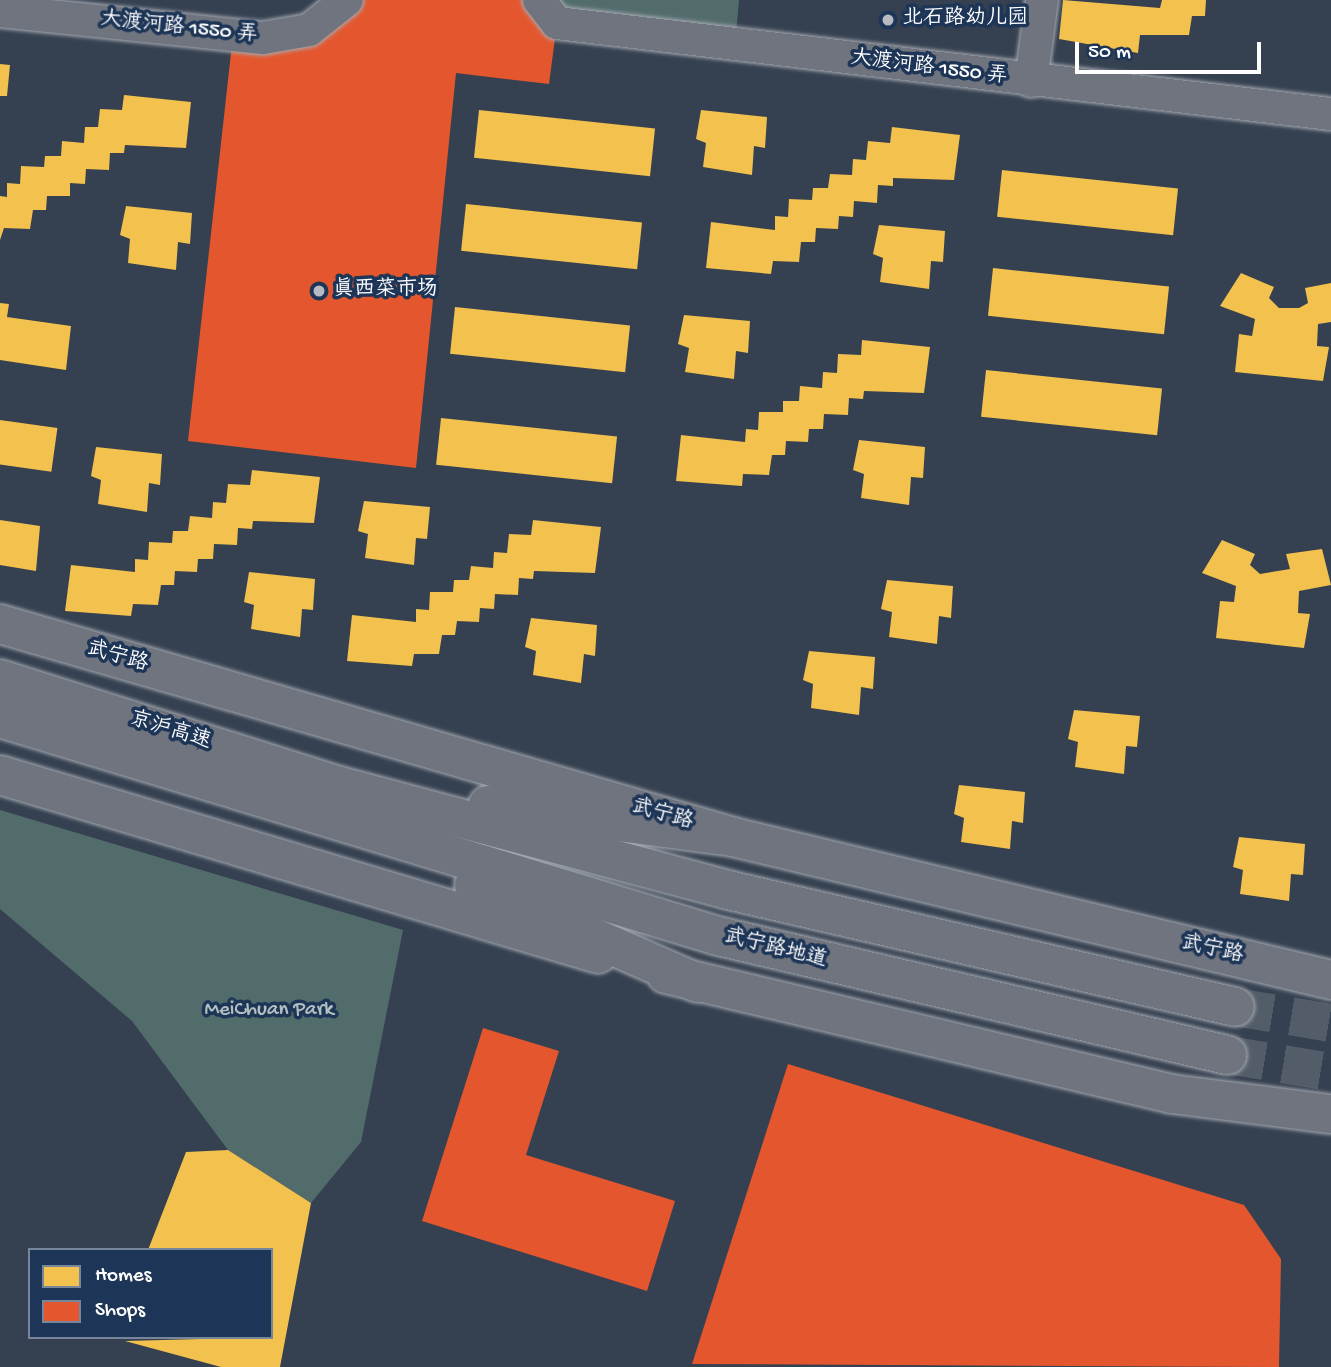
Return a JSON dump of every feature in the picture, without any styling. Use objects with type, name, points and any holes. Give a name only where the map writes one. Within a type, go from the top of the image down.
[{"type":"main road","name":"武宁路","points":[[0,624],[733,836],[1331,980]]},
{"type":"main road","name":"京沪高速","points":[[0,679],[334,803]]},
{"type":"main road","name":"京沪高速","points":[[0,718],[334,803]]},
{"type":"main road","points":[[0,775],[697,983],[1172,1094],[1331,1114]]},
{"type":"main road","points":[[334,803],[733,836]]},
{"type":"main road","points":[[334,803],[697,983]]},
{"type":"main road","points":[[334,803],[728,890],[1235,1007]]},
{"type":"main road","name":"武宁路地道","points":[[334,803],[718,936],[1227,1055]]},
{"type":"street","name":"大渡河路 1550 弄","points":[[0,11],[264,38],[309,30],[347,0]]},
{"type":"street","name":"大渡河路 1550 弄","points":[[539,0],[557,23],[1031,81],[1331,114]]},
{"type":"street","points":[[1031,81],[1042,0]]},
{"type":"green space","points":[[539,0],[739,0],[735,46],[557,23]]},
{"type":"green space","name":"MeiChuan Park","points":[[0,810],[403,930],[361,1142],[311,1203],[228,1150],[132,1021],[0,909]]},
{"type":"building: Homes","points":[[1063,0],[1160,8],[1162,0],[1206,0],[1205,16],[1192,16],[1189,35],[1140,35],[1138,53],[1059,39]]},
{"type":"building: Homes","points":[[0,64],[10,65],[7,96],[0,96]]},
{"type":"building: Homes","points":[[124,95],[191,102],[186,148],[125,145],[124,153],[110,153],[109,170],[86,169],[85,184],[70,183],[70,196],[47,196],[46,210],[33,210],[30,229],[4,228],[0,240],[0,196],[7,197],[7,183],[20,184],[21,166],[44,167],[45,156],[61,156],[62,141],[84,143],[85,127],[98,127],[100,109],[122,110]]},
{"type":"building: Homes","points":[[479,110],[655,129],[650,176],[474,158]]},
{"type":"building: Homes","points":[[701,110],[767,117],[765,148],[754,146],[752,175],[703,167],[706,143],[696,139]]},
{"type":"building: Homes","points":[[892,127],[960,135],[954,180],[893,178],[893,186],[878,185],[877,203],[854,201],[853,217],[839,216],[838,229],[816,228],[815,242],[801,242],[799,262],[773,261],[771,274],[706,268],[711,222],[775,230],[775,216],[788,217],[789,199],[812,200],[813,188],[828,188],[830,174],[852,175],[853,159],[866,160],[868,141],[890,143]]},
{"type":"building: Homes","points":[[1002,170],[1178,189],[1173,235],[997,217]]},
{"type":"building: Homes","points":[[466,204],[642,223],[637,269],[461,251]]},
{"type":"building: Homes","points":[[126,206],[192,213],[190,244],[178,242],[176,270],[128,263],[130,239],[120,235]]},
{"type":"building: Homes","points":[[879,225],[945,231],[943,262],[931,261],[929,289],[880,282],[883,258],[873,254]]},
{"type":"building: Homes","points":[[993,268],[1169,287],[1164,334],[988,316]]},
{"type":"building: Homes","points":[[1241,273],[1274,287],[1269,298],[1279,308],[1299,308],[1308,303],[1305,288],[1331,283],[1331,322],[1318,324],[1317,346],[1329,347],[1323,381],[1235,372],[1239,334],[1252,336],[1255,319],[1220,306]]},
{"type":"building: Homes","points":[[0,303],[9,304],[7,317],[71,326],[66,370],[0,360]]},
{"type":"building: Homes","points":[[455,307],[630,325],[625,372],[450,354]]},
{"type":"building: Homes","points":[[684,315],[750,321],[748,353],[736,351],[734,379],[685,372],[689,348],[678,344]]},
{"type":"building: Homes","points":[[862,340],[930,347],[924,393],[864,391],[863,399],[849,398],[848,415],[824,414],[823,429],[809,429],[808,442],[786,441],[785,455],[772,455],[769,475],[743,474],[742,486],[676,481],[681,435],[745,442],[746,429],[758,430],[759,412],[783,412],[783,401],[799,401],[800,386],[822,388],[823,372],[837,373],[838,354],[861,355]]},
{"type":"building: Homes","points":[[986,370],[1162,389],[1157,435],[981,417]]},
{"type":"building: Homes","points":[[441,418],[617,437],[612,483],[436,465]]},
{"type":"building: Homes","points":[[0,420],[57,428],[51,472],[0,464]]},
{"type":"building: Homes","points":[[859,440],[925,447],[923,478],[911,477],[909,505],[861,498],[864,474],[853,470]]},
{"type":"building: Homes","points":[[96,447],[162,454],[160,485],[149,483],[147,512],[98,504],[101,480],[91,476]]},
{"type":"building: Homes","points":[[252,470],[320,477],[314,523],[253,521],[252,529],[238,528],[237,545],[214,544],[213,559],[198,559],[197,572],[175,571],[174,585],[161,585],[158,605],[133,604],[131,616],[65,611],[71,565],[135,572],[135,559],[148,560],[149,542],[172,543],[173,531],[188,531],[190,516],[212,518],[213,502],[226,503],[228,484],[250,485]]},
{"type":"building: Homes","points":[[364,501],[430,507],[427,539],[416,538],[414,565],[365,558],[368,534],[358,531]]},
{"type":"building: Homes","points":[[0,520],[40,526],[36,571],[0,565]]},
{"type":"building: Homes","points":[[533,520],[601,527],[595,573],[534,571],[533,579],[519,578],[518,595],[495,594],[494,609],[480,608],[479,622],[457,621],[455,635],[442,635],[439,654],[414,654],[412,666],[347,661],[352,615],[416,622],[416,609],[429,610],[430,592],[453,592],[454,580],[469,580],[471,566],[493,568],[494,552],[507,553],[509,534],[531,535]]},
{"type":"building: Homes","points":[[1222,540],[1255,554],[1250,565],[1260,574],[1290,569],[1286,554],[1322,549],[1331,585],[1299,591],[1298,613],[1310,614],[1304,648],[1216,638],[1220,601],[1234,602],[1236,586],[1202,573]]},
{"type":"building: Homes","points":[[249,572],[315,579],[313,610],[302,609],[300,637],[251,629],[254,605],[244,602]]},
{"type":"building: Homes","points":[[887,580],[953,586],[951,618],[939,616],[937,644],[889,637],[892,612],[881,609]]},
{"type":"building: Homes","points":[[531,618],[597,625],[595,656],[584,654],[581,683],[533,675],[536,651],[525,647]]},
{"type":"building: Homes","points":[[809,651],[875,657],[873,689],[861,687],[859,715],[811,708],[813,684],[803,680]]},
{"type":"building: Homes","points":[[1074,710],[1140,716],[1137,747],[1126,746],[1124,774],[1075,767],[1078,742],[1068,739]]},
{"type":"building: Homes","points":[[959,785],[1025,792],[1023,823],[1012,821],[1010,849],[961,842],[964,818],[954,814]]},
{"type":"building: Homes","points":[[1239,837],[1305,844],[1303,875],[1291,874],[1289,901],[1240,894],[1243,870],[1233,867]]},
{"type":"building: Homes","points":[[228,1150],[311,1203],[280,1367],[221,1367],[125,1341],[273,1339],[273,1248],[149,1248],[186,1152]]},
{"type":"building: Shops","name":"真西菜市场","points":[[338,0],[539,0],[557,23],[549,84],[456,73],[416,468],[188,441],[233,35],[286,37]]},
{"type":"building: Shops","points":[[483,1028],[559,1051],[526,1155],[675,1201],[647,1291],[422,1221]]},
{"type":"building: Shops","points":[[788,1064],[1244,1205],[1281,1259],[1279,1367],[692,1364]]},
{"type":"tunnel","points":[[1235,1007],[1331,1023]]},
{"type":"tunnel","points":[[1227,1055],[1331,1072]]},
{"type":"place","name":"北石路幼儿园","points":[[888,20]]},
{"type":"place","name":"真西菜市场","points":[[319,291]]}]
